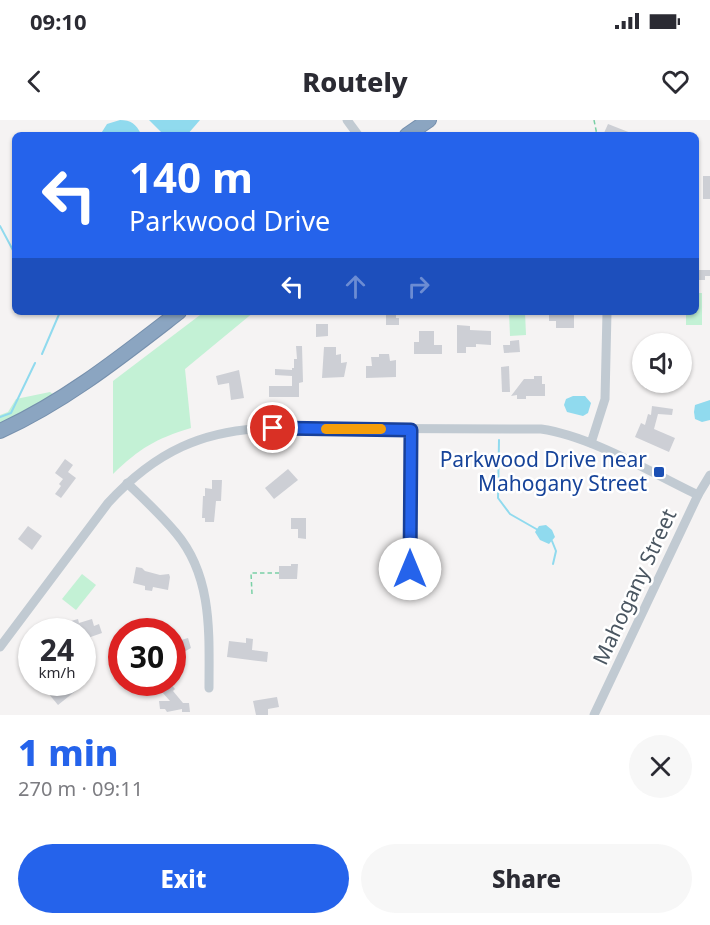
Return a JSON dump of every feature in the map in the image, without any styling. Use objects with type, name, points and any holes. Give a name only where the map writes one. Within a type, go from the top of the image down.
[{"type":"highway","points":[[411,132],[429,120]]},
{"type":"highway","points":[[0,431],[22,422],[72,392],[175,315]]},
{"type":"street","points":[[591,443],[605,399],[607,315]]},
{"type":"street","points":[[0,648],[108,503],[128,483],[166,454],[198,439],[223,433],[248,428],[541,429],[591,443],[698,495]]},
{"type":"street","points":[[410,569],[411,430]]},
{"type":"street","name":"Mahogany Street","points":[[594,715],[698,495],[710,475]]},
{"type":"street","points":[[128,483],[177,534],[198,570],[208,610],[209,688]]},
{"type":"path","points":[[252,594],[251,573],[279,573]]},
{"type":"green space","points":[[699,293],[702,293],[702,325],[686,325],[686,315],[699,315]]},
{"type":"green space","points":[[200,315],[250,315],[185,369],[191,428],[149,445],[113,474],[113,381]]},
{"type":"green space","points":[[509,315],[525,315],[526,335],[510,336]]},
{"type":"green space","points":[[50,392],[54,395],[0,426],[0,415],[8,412],[16,399]]},
{"type":"green space","points":[[82,574],[96,585],[76,610],[62,599]]},
{"type":"water","points":[[120,120],[127,121],[133,123],[140,132],[102,132],[107,124]]},
{"type":"water","points":[[149,120],[200,120],[190,132],[161,132]]},
{"type":"water","points":[[573,396],[585,396],[591,403],[588,413],[583,416],[567,412],[564,405],[566,399]]},
{"type":"water","points":[[710,400],[710,420],[702,422],[695,419],[695,405]]},
{"type":"water","points":[[546,525],[555,537],[549,544],[540,540],[535,532],[539,526]]},
{"type":"building","points":[[608,124],[628,132],[604,132]]},
{"type":"building","points":[[703,176],[710,176],[710,199],[703,199]]},
{"type":"building","points":[[699,270],[710,270],[710,276],[705,276],[705,280],[699,280]]},
{"type":"building","points":[[386,315],[396,315],[396,318],[399,318],[399,325],[386,325]]},
{"type":"building","points":[[549,315],[574,315],[574,328],[556,328],[556,321],[549,321]]},
{"type":"building","points":[[316,324],[328,324],[328,336],[316,337]]},
{"type":"building","points":[[457,325],[470,326],[470,330],[491,331],[491,345],[476,344],[476,347],[466,347],[466,353],[457,353]]},
{"type":"building","points":[[419,331],[434,331],[434,345],[442,345],[442,354],[414,354],[414,342],[419,342]]},
{"type":"building","points":[[519,340],[520,352],[504,353],[503,345],[510,345],[510,341]]},
{"type":"building","points":[[296,346],[302,346],[303,382],[299,383],[299,397],[269,397],[269,386],[292,386],[292,376],[275,375],[275,369],[292,370],[294,368],[294,359],[297,359]]},
{"type":"building","points":[[324,347],[336,347],[336,355],[341,354],[341,363],[347,362],[344,377],[322,378]]},
{"type":"building","points":[[379,354],[389,354],[390,361],[396,360],[396,377],[366,378],[366,366],[372,366],[371,357],[379,357]]},
{"type":"building","points":[[509,366],[510,392],[502,392],[501,367]]},
{"type":"building","points":[[239,370],[244,398],[231,400],[229,383],[218,385],[216,376]]},
{"type":"building","points":[[534,376],[542,376],[545,396],[526,396],[526,399],[517,399],[517,395],[511,396],[524,379],[534,379]]},
{"type":"building","points":[[652,406],[673,409],[672,415],[658,414],[654,429],[675,438],[669,452],[635,437],[641,423],[645,425],[648,414],[651,415]]},
{"type":"building","points":[[65,459],[73,465],[68,472],[76,478],[61,498],[55,494],[63,479],[55,473]]},
{"type":"building","points":[[288,469],[298,480],[274,499],[265,488]]},
{"type":"building","points":[[212,480],[222,480],[221,501],[216,501],[214,522],[205,522],[205,518],[202,518],[203,496],[205,496],[205,488],[212,489]]},
{"type":"building","points":[[291,518],[306,518],[306,539],[298,538],[298,529],[291,529]]},
{"type":"building","points":[[28,526],[42,536],[32,550],[18,539]]},
{"type":"building","points":[[291,564],[298,564],[297,579],[279,579],[279,566],[291,566]]},
{"type":"building","points":[[136,567],[160,575],[169,574],[168,590],[153,587],[152,591],[145,590],[145,586],[133,583]]},
{"type":"building","points":[[99,624],[102,633],[96,635],[96,625]]},
{"type":"building","points":[[188,638],[191,648],[186,651],[186,639]]},
{"type":"building","points":[[246,638],[253,639],[252,650],[268,652],[267,662],[227,657],[229,641],[246,643]]},
{"type":"building","points":[[50,696],[69,696],[58,705]]},
{"type":"building","points":[[166,696],[177,696],[183,703],[189,703],[190,712],[182,712],[182,709],[167,712],[165,709],[160,709],[159,701],[170,701]]},
{"type":"building","points":[[277,697],[279,707],[268,709],[268,715],[256,715],[253,701]]},
{"type":"waterway","points":[[0,226],[12,248]]},
{"type":"waterway","points":[[42,354],[59,315]]},
{"type":"waterway","points":[[0,417],[11,413],[35,363]]},
{"type":"waterway","points":[[499,440],[498,498],[510,514],[538,530]]},
{"type":"waterway","points":[[552,541],[556,551],[553,564]]},
{"type":"slow traffic","points":[[326,429],[381,429]]},
{"type":"place","name":"Parkwood Drive near Mahogany Street","points":[[659,472]]},
{"type":"route","points":[[273,428],[411,430],[410,569]]}]
